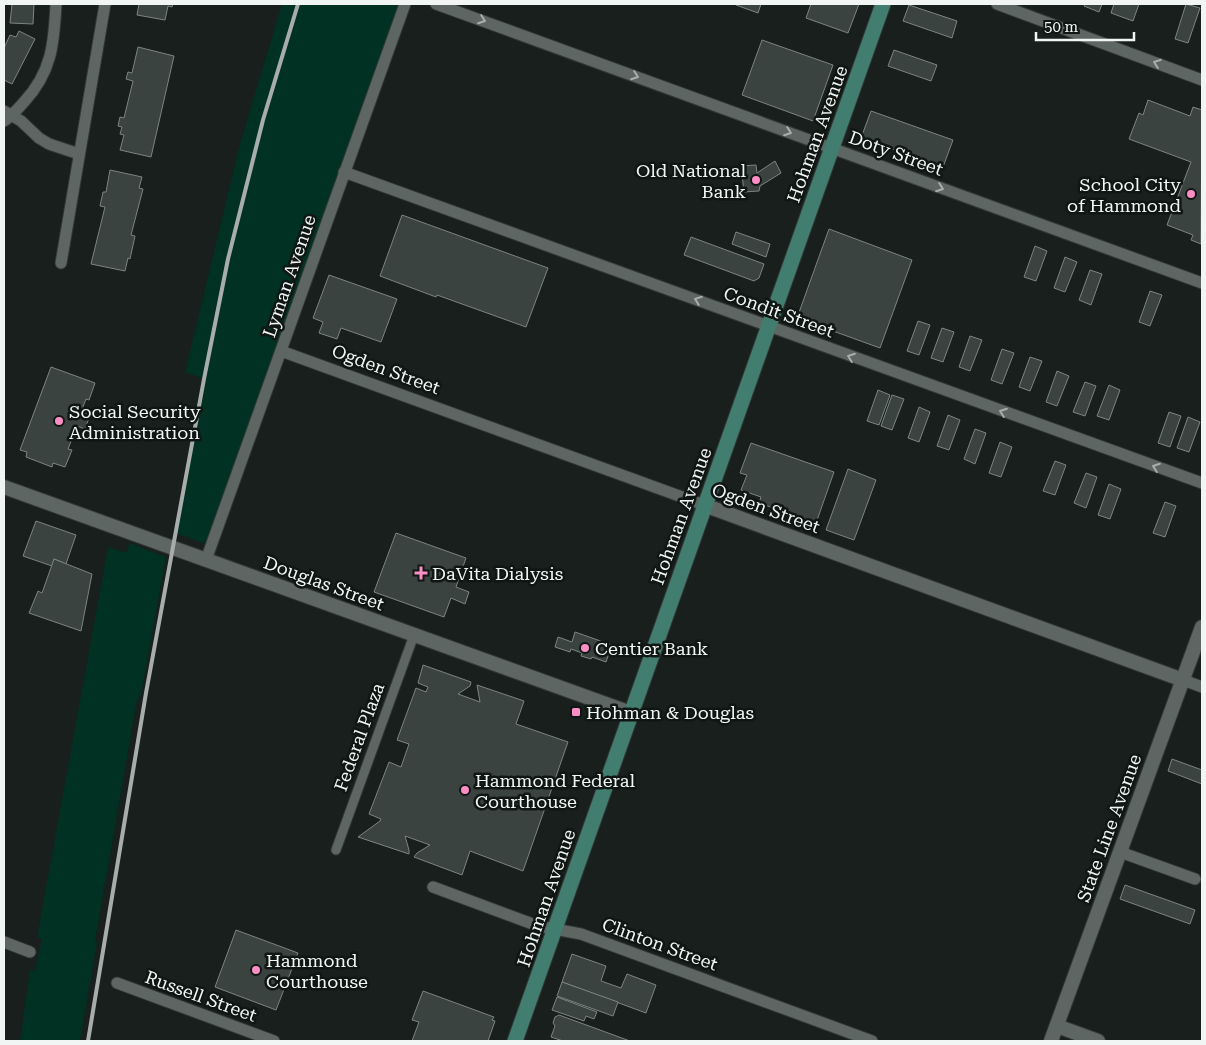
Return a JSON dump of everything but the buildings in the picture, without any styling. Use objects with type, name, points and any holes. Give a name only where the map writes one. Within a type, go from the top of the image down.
[{"type":"main road","name":"Hohman Avenue","points":[[516,1041],[704,505],[883,4]]},
{"type":"street","points":[[56,4],[55,30],[50,58],[44,76],[32,93],[6,116],[49,144],[79,154]]},
{"type":"street","points":[[61,263],[106,4]]},
{"type":"street","name":"Lyman Avenue","points":[[206,560],[405,4]]},
{"type":"street","name":"Doty Street","points":[[436,4],[1202,283]]},
{"type":"street","points":[[996,4],[1202,80]]},
{"type":"street","name":"Condit Street","points":[[344,172],[1202,484]]},
{"type":"street","name":"Ogden Street","points":[[281,351],[1183,680]]},
{"type":"street","name":"Douglas Street","points":[[4,487],[631,714]]},
{"type":"street","name":"State Line Avenue","points":[[1051,1041],[1202,627]]},
{"type":"street","name":"Federal Plaza","points":[[336,850],[414,635]]},
{"type":"street","points":[[1183,680],[1202,687]]},
{"type":"street","points":[[1120,852],[1195,879]]},
{"type":"street","name":"Clinton Street","points":[[434,887],[538,926],[580,934],[872,1041]]},
{"type":"street","points":[[4,942],[30,952]]},
{"type":"street","name":"Russell Street","points":[[117,984],[274,1041]]},
{"type":"street","points":[[1056,1026],[1098,1041]]},
{"type":"green space","points":[[282,4],[403,4],[211,546],[176,533],[204,379],[185,372],[240,144]]},
{"type":"green space","points":[[130,543],[166,557],[141,694],[137,700],[95,941],[97,942],[80,1041],[20,1041],[30,970],[35,971],[42,939],[37,937],[108,547],[126,553]]},
{"type":"railway","points":[[88,1041],[146,693],[228,259],[263,120],[298,4]]},
{"type":"place","name":"Old National Bank","points":[[756,180]]},
{"type":"place","name":"School City of Hammond","points":[[1191,194]]},
{"type":"place","name":"Social Security Administration","points":[[59,421]]},
{"type":"place","name":"DaVita Dialysis","points":[[421,573]]},
{"type":"place","name":"Centier Bank","points":[[585,648]]},
{"type":"place","name":"Hohman & Douglas","points":[[576,712]]},
{"type":"place","name":"Hammond Federal Courthouse","points":[[465,790]]},
{"type":"place","name":"Hammond Courthouse","points":[[256,970]]}]
